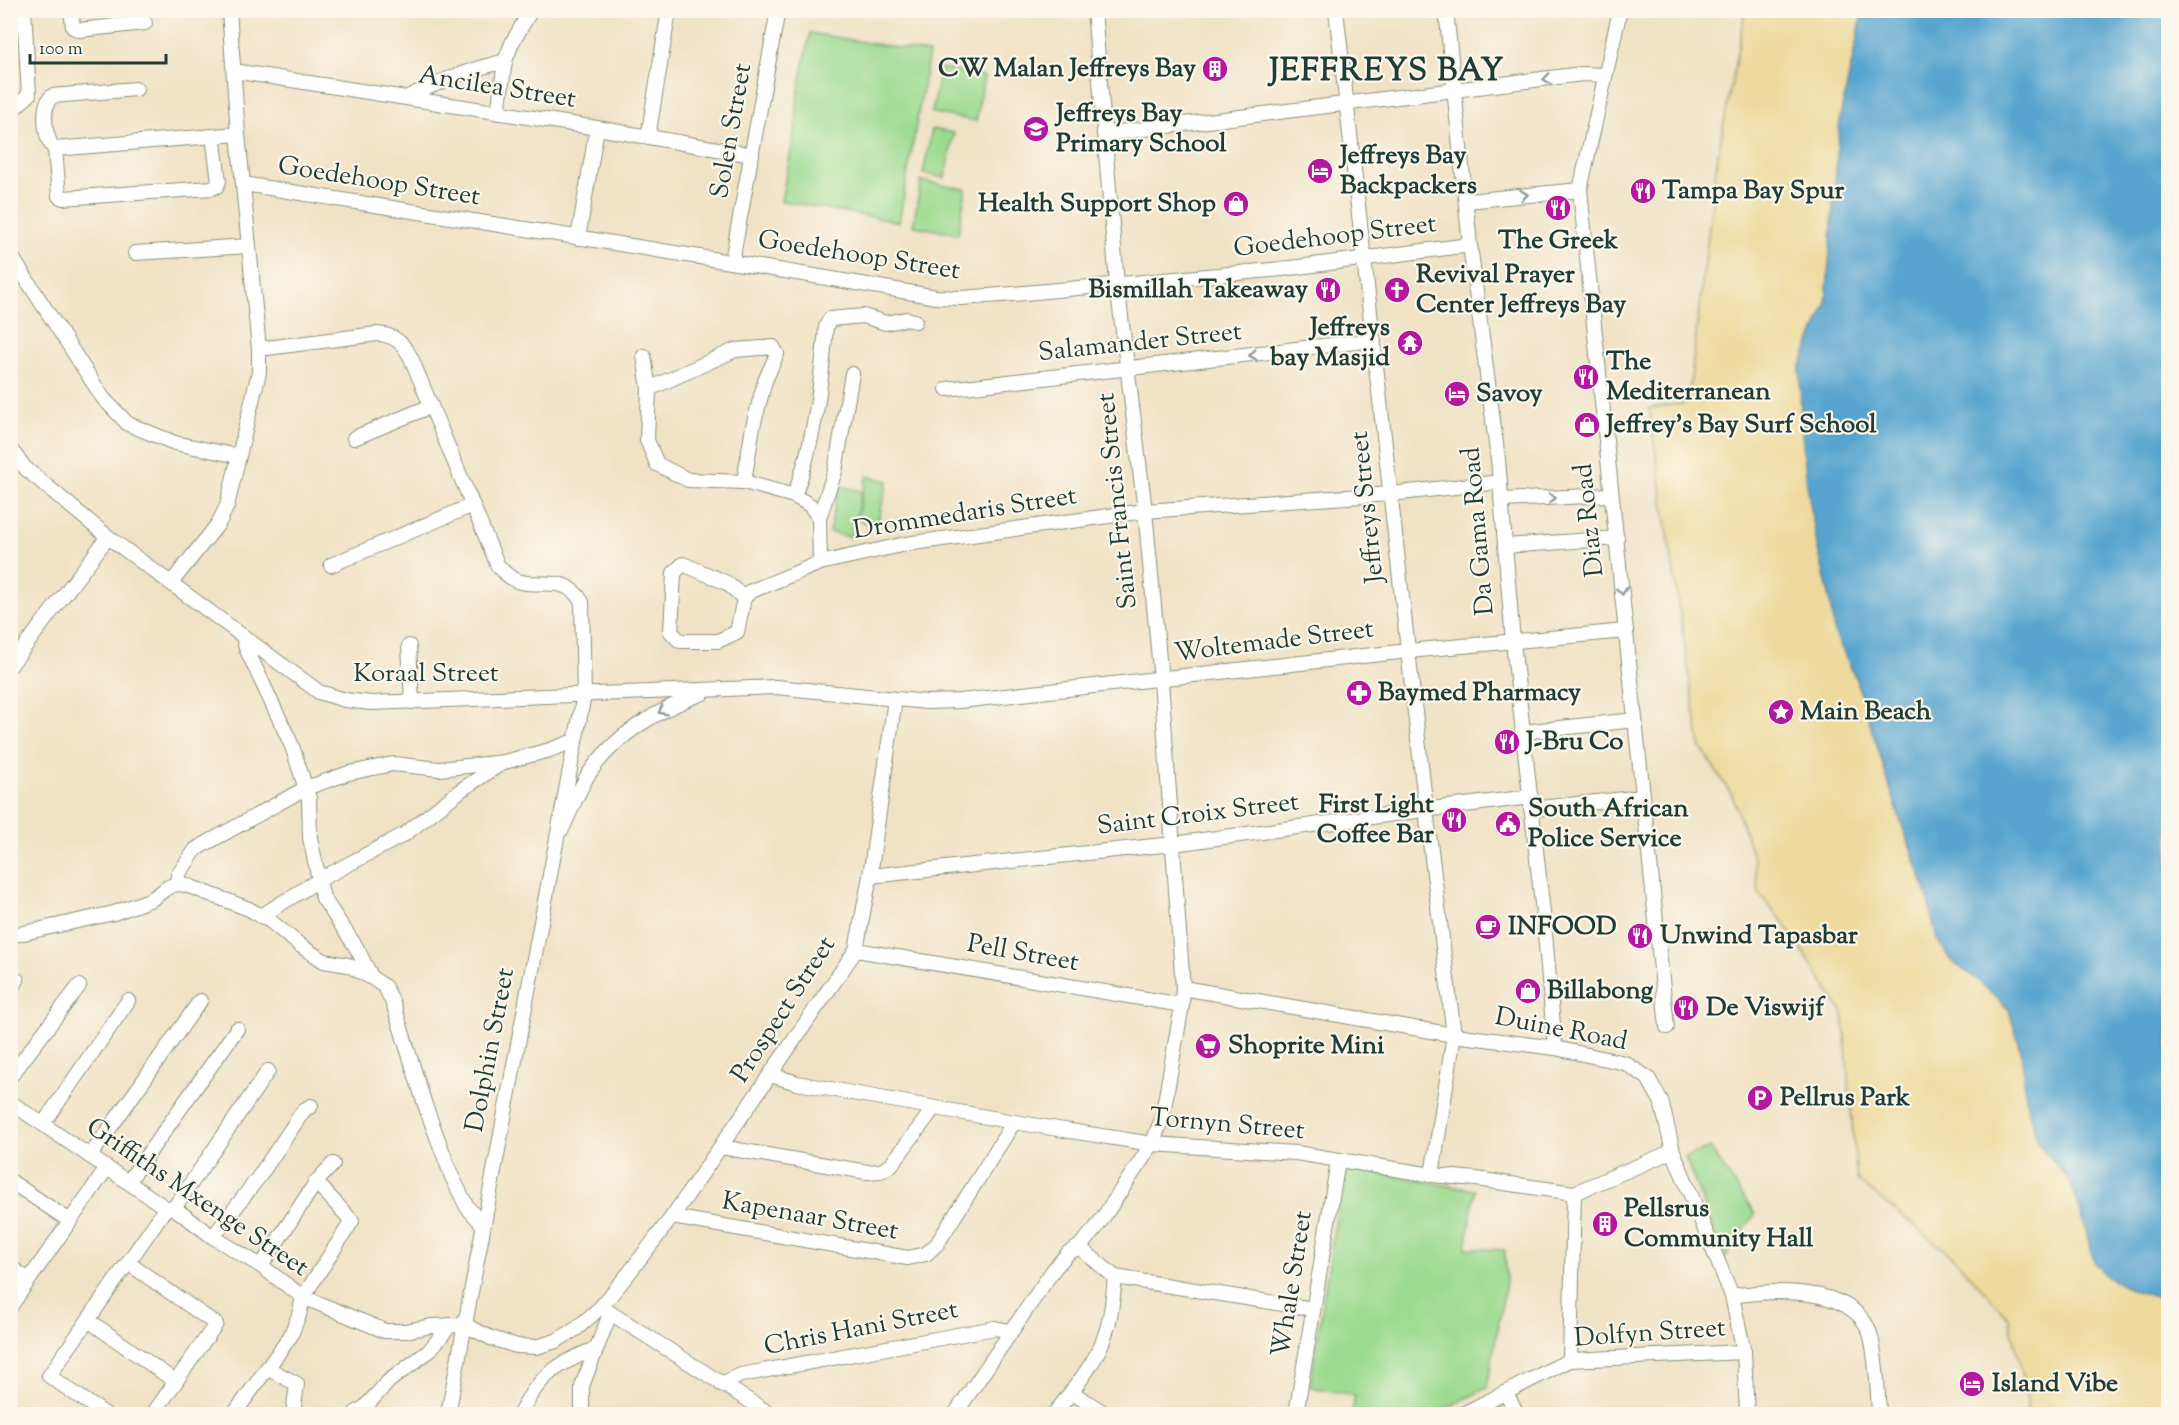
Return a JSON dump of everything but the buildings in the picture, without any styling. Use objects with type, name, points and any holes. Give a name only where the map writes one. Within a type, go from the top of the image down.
[{"type":"street","points":[[71,10],[73,27],[78,30],[145,24]]},
{"type":"street","points":[[171,583],[218,524],[227,506],[259,372],[259,349],[238,134],[229,10]]},
{"type":"street","points":[[498,113],[505,61],[512,43],[531,10]]},
{"type":"street","points":[[648,137],[669,10]]},
{"type":"street","name":"Solen Street","points":[[732,261],[778,10]]},
{"type":"street","name":"Saint Francis Street","points":[[957,1414],[1010,1331],[1054,1269],[1096,1228],[1152,1144],[1162,1119],[1182,1005],[1183,988],[1161,680],[1145,511],[1117,284],[1094,10]]},
{"type":"street","name":"Jeffreys Street","points":[[1336,10],[1426,810],[1454,1035],[1432,1175]]},
{"type":"street","name":"Da Gama Road","points":[[1446,10],[1470,245],[1502,500],[1513,642],[1555,1048]]},
{"type":"street","name":"Diaz Road","points":[[1620,10],[1580,190],[1667,1027]]},
{"type":"street","points":[[10,112],[29,95],[20,19]]},
{"type":"street","points":[[406,98],[430,86],[505,61]]},
{"type":"street","name":"Ancilea Street","points":[[234,71],[752,154]]},
{"type":"street","points":[[1104,134],[1582,74],[1605,75]]},
{"type":"street","points":[[136,89],[52,96],[46,102],[46,124],[51,145],[55,149],[57,191],[63,198],[217,186],[219,181],[213,136]]},
{"type":"street","points":[[578,238],[597,128]]},
{"type":"street","points":[[55,149],[238,134]]},
{"type":"street","name":"Goedehoop Street","points":[[244,184],[732,261],[936,297],[962,298],[1282,269],[1470,245]]},
{"type":"street","points":[[1467,201],[1580,190]]},
{"type":"street","points":[[135,254],[249,246]]},
{"type":"street","points":[[10,254],[103,398],[128,424],[175,443],[238,456]]},
{"type":"street","points":[[794,496],[805,467],[820,386],[826,327],[830,319],[863,316],[886,323],[906,319],[915,321]]},
{"type":"street","points":[[259,349],[377,334],[387,334],[398,340],[405,346],[473,505],[331,565]]},
{"type":"street","name":"Salamander Street","points":[[947,389],[1374,340]]},
{"type":"street","points":[[650,389],[735,350],[773,347],[776,350],[777,354],[765,381],[753,426],[744,483]]},
{"type":"street","points":[[644,356],[650,389],[647,440],[657,464],[688,480],[744,483],[794,496],[810,505],[819,519]]},
{"type":"street","points":[[820,563],[819,519],[834,471],[852,374]]},
{"type":"street","points":[[354,438],[431,406]]},
{"type":"street","name":"Koraal Street","points":[[10,449],[26,469],[108,537],[319,692],[345,700],[371,703],[412,702],[776,687],[927,702]]},
{"type":"street","name":"Drommedaris Street","points":[[744,598],[748,592],[820,563],[906,544],[1145,511],[1391,494],[1500,482]]},
{"type":"street","points":[[1502,500],[1611,495]]},
{"type":"street","name":"Dolphin Street","points":[[448,1414],[584,695],[582,602],[577,593],[557,583],[519,581],[509,577],[498,566],[473,505]]},
{"type":"street","points":[[10,666],[108,537]]},
{"type":"street","points":[[1506,546],[1617,538]]},
{"type":"street","points":[[683,564],[727,583],[744,598],[738,632],[718,641],[680,641],[671,632],[674,573],[683,564]]},
{"type":"street","name":"Woltemade Street","points":[[927,702],[960,701],[1408,651],[1626,631]]},
{"type":"street","points":[[243,636],[246,648],[292,746],[306,788],[309,798],[310,838],[323,898],[356,947],[372,978]]},
{"type":"street","points":[[409,646],[412,702]]},
{"type":"street","points":[[554,847],[587,777],[607,751],[633,728],[684,700],[716,688]]},
{"type":"street","name":"Prospect Street","points":[[605,1310],[629,1273],[721,1147],[856,950],[870,876],[895,699]]},
{"type":"street","points":[[1522,732],[1635,720]]},
{"type":"street","points":[[177,884],[178,875],[196,849],[306,788],[349,774],[393,764],[440,769],[504,762],[574,741]]},
{"type":"street","points":[[261,916],[319,880],[405,834],[461,790],[504,762]]},
{"type":"street","name":"Saint Croix Street","points":[[870,876],[1173,844],[1426,810],[1642,797]]},
{"type":"street","points":[[10,936],[114,913],[152,899],[168,887],[177,884],[206,892],[261,916],[324,961],[348,965],[372,978],[385,987],[393,1003],[429,1116],[452,1178],[467,1208],[483,1225]]},
{"type":"street","name":"Pell Street","points":[[856,950],[1182,1005]]},
{"type":"street","points":[[10,1077],[79,986]]},
{"type":"street","name":"Duine Road","points":[[1183,988],[1454,1035],[1555,1048],[1626,1063],[1648,1078],[1661,1101],[1673,1151],[1732,1296],[1744,1352],[1747,1414]]},
{"type":"street","points":[[43,1124],[128,1001]]},
{"type":"street","points":[[90,1156],[200,1001]]},
{"type":"street","points":[[129,1182],[237,1029]]},
{"type":"street","points":[[105,1414],[49,1376],[268,1071]]},
{"type":"street","name":"Tornyn Street","points":[[771,1075],[797,1083],[934,1108],[1152,1144],[1296,1153],[1432,1175],[1574,1193]]},
{"type":"street","name":"Griffiths Mxenge Street","points":[[10,1102],[107,1168],[261,1266],[303,1297],[290,1337],[234,1414]]},
{"type":"street","points":[[213,1237],[258,1178],[304,1110],[311,1106]]},
{"type":"street","points":[[721,1147],[867,1173],[881,1171],[891,1165],[934,1108]]},
{"type":"street","name":"Kapenaar Street","points":[[672,1217],[908,1258],[926,1254],[937,1244],[1014,1122]]},
{"type":"street","points":[[1570,1360],[1574,1193],[1673,1151]]},
{"type":"street","name":"Whale Street","points":[[1298,1414],[1297,1408],[1338,1161]]},
{"type":"street","points":[[261,1266],[316,1182],[333,1164]]},
{"type":"street","points":[[10,1307],[107,1168]]},
{"type":"street","points":[[10,1181],[70,1221]]},
{"type":"street","points":[[316,1182],[352,1221],[303,1297],[385,1331],[465,1325],[500,1341],[517,1346],[536,1347],[556,1341],[605,1310]]},
{"type":"street","points":[[1079,1247],[1115,1277],[1313,1309]]},
{"type":"street","points":[[128,1263],[216,1324],[153,1414]]},
{"type":"street","points":[[10,1267],[29,1280]]},
{"type":"street","points":[[1054,1414],[1095,1357],[1106,1334],[1115,1277]]},
{"type":"street","points":[[1732,1296],[1762,1291],[1810,1293],[1847,1307],[1868,1327],[1876,1370],[1880,1414]]},
{"type":"street","points":[[582,1414],[582,1386],[605,1310]]},
{"type":"street","points":[[605,1310],[770,1414]]},
{"type":"street","points":[[88,1320],[176,1382]]},
{"type":"street","points":[[354,1414],[389,1381],[429,1351],[450,1325]]},
{"type":"street","name":"Chris Hani Street","points":[[721,1384],[741,1375],[983,1330],[995,1328],[1010,1331]]},
{"type":"street","points":[[520,1414],[534,1387],[558,1365],[595,1349]]},
{"type":"street","name":"Dolfyn Street","points":[[1463,1414],[1570,1360],[1744,1352]]},
{"type":"street","points":[[267,1368],[297,1384],[293,1414]]},
{"type":"street","points":[[1071,1392],[1106,1414]]},
{"type":"street","points":[[1506,1393],[1517,1414]]},
{"type":"green space","points":[[810,33],[929,53],[899,222],[781,201],[796,126],[798,94]]},
{"type":"green space","points":[[940,68],[984,76],[976,121],[932,113]]},
{"type":"green space","points":[[932,129],[954,133],[945,178],[923,174]]},
{"type":"green space","points":[[921,181],[966,189],[958,234],[913,226]]},
{"type":"green space","points":[[867,476],[888,481],[877,525],[856,520]]},
{"type":"green space","points":[[840,486],[862,491],[851,537],[829,532]]},
{"type":"green space","points":[[1710,1148],[1755,1214],[1725,1258],[1685,1157]]},
{"type":"green space","points":[[1353,1169],[1475,1190],[1466,1248],[1505,1250],[1506,1282],[1487,1388],[1434,1414],[1352,1414],[1355,1395],[1310,1387],[1342,1178]]},
{"type":"sand","name":"Main Beach","points":[[1745,11],[1863,11],[1840,118],[1826,304],[1800,368],[1834,631],[1856,679],[1900,819],[1925,887],[1937,939],[1951,961],[1978,980],[2009,1010],[2021,1050],[2027,1106],[2039,1144],[2070,1182],[2080,1208],[2094,1261],[2107,1277],[2130,1289],[2168,1301],[2168,1414],[2028,1414],[2023,1376],[2009,1318],[1952,1256],[1857,1180],[1843,1013],[1785,924],[1759,894],[1754,859],[1733,797],[1700,746],[1649,408],[1688,403],[1717,160]]},
{"type":"water","points":[[1863,11],[2168,11],[2168,1301],[2130,1289],[2107,1277],[2094,1261],[2080,1208],[2070,1182],[2039,1144],[2027,1106],[2021,1050],[2009,1010],[1978,980],[1951,961],[1937,939],[1925,887],[1900,819],[1856,679],[1834,631],[1807,484],[1801,422],[1800,368],[1826,304],[1840,118]]},
{"type":"place","name":"CW Malan Jeffreys Bay","points":[[1215,69]]},
{"type":"place","name":"Jeffreys Bay Primary School","points":[[1036,129]]},
{"type":"place","name":"Jeffreys Bay Backpackers","points":[[1320,171]]},
{"type":"place","name":"Tampa Bay Spur","points":[[1643,191]]},
{"type":"place","name":"Health Support Shop","points":[[1236,204]]},
{"type":"place","name":"The Greek","points":[[1558,208]]},
{"type":"place","name":"Bismillah Takeaway","points":[[1328,290]]},
{"type":"place","name":"Revival Prayer Center Jeffreys Bay","points":[[1397,290]]},
{"type":"place","name":"Jeffreys bay Masjid","points":[[1410,343]]},
{"type":"place","name":"The Mediterranean","points":[[1586,377]]},
{"type":"place","name":"Savoy","points":[[1457,394]]},
{"type":"place","name":"Jeffrey's Bay Surf School","points":[[1587,425]]},
{"type":"place","name":"Baymed Pharmacy","points":[[1359,693]]},
{"type":"place","name":"Main Beach","points":[[1781,712]]},
{"type":"place","name":"J-Bru Co","points":[[1507,742]]},
{"type":"place","name":"First Light Coffee Bar","points":[[1454,820]]},
{"type":"place","name":"South African Police Service","points":[[1508,824]]},
{"type":"place","name":"INFOOD","points":[[1488,927]]},
{"type":"place","name":"Unwind Tapasbar","points":[[1640,936]]},
{"type":"place","name":"Billabong","points":[[1528,991]]},
{"type":"place","name":"De Viswijf","points":[[1686,1008]]},
{"type":"place","name":"Shoprite Mini","points":[[1208,1046]]},
{"type":"place","name":"Pellrus Park","points":[[1760,1098]]},
{"type":"place","name":"Pellsrus Community Hall","points":[[1605,1224]]},
{"type":"place","name":"Island Vibe","points":[[1972,1384]]},
{"type":"district","name":"JEFFREYS BAY","points":[[1387,72]]}]
